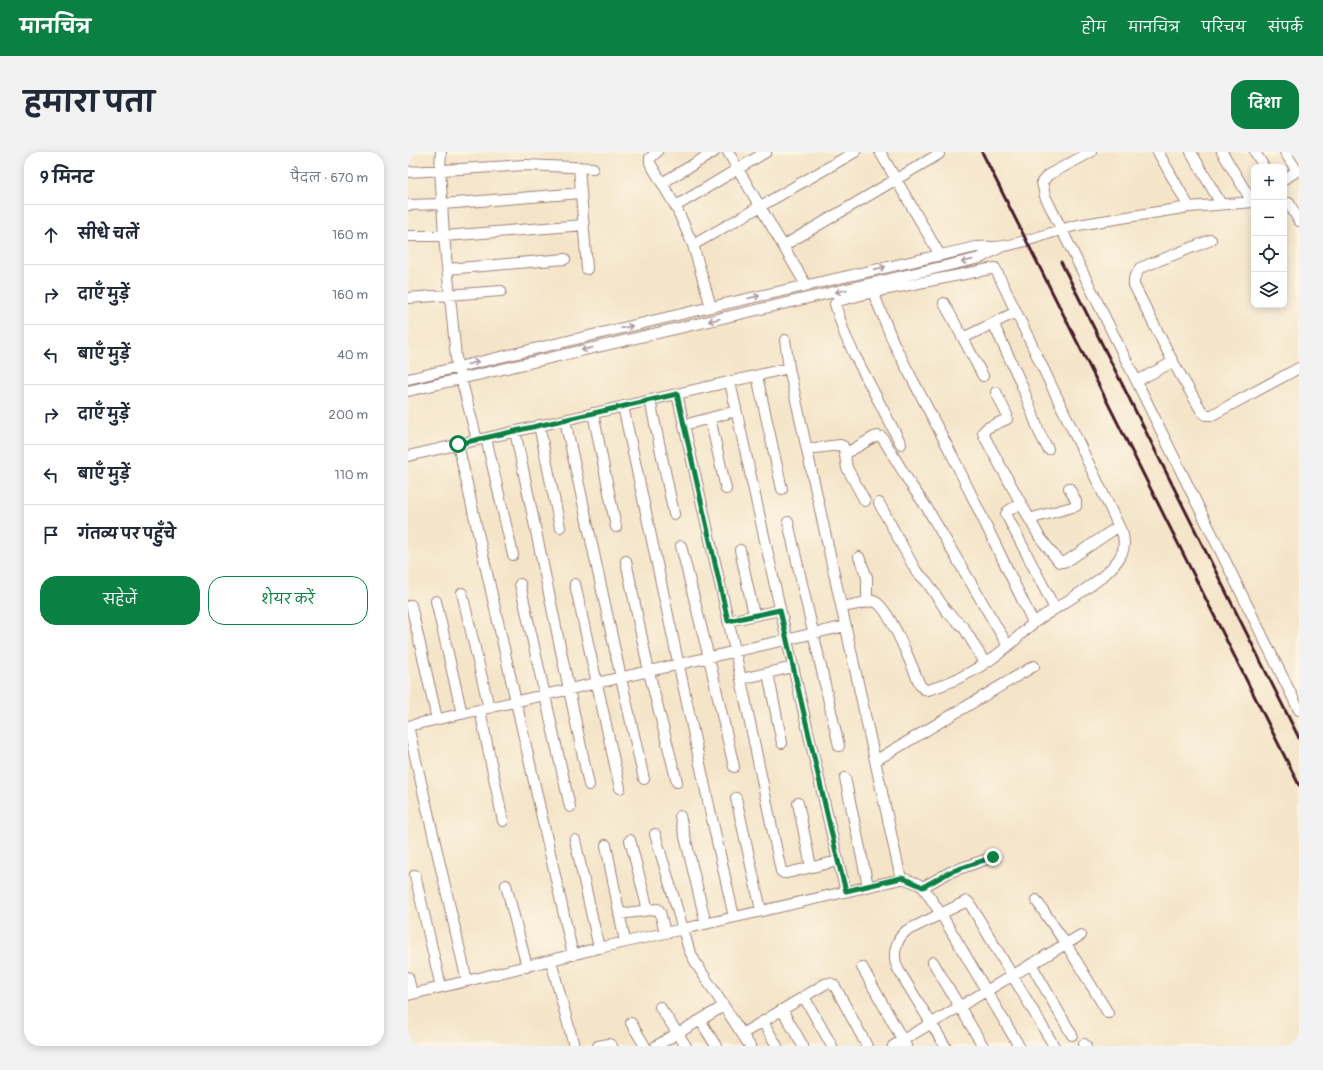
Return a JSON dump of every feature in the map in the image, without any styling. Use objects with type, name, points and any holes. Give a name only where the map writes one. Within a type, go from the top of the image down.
[{"type":"street","points":[[441,152],[440,171],[444,236],[457,367],[482,439],[513,556]]},
{"type":"street","points":[[657,152],[649,160],[676,206],[693,245],[711,306]]},
{"type":"street","points":[[662,183],[714,152]]},
{"type":"street","points":[[728,152],[806,285]]},
{"type":"street","points":[[676,206],[766,152]]},
{"type":"street","points":[[693,245],[855,152]]},
{"type":"street","points":[[880,152],[940,255]]},
{"type":"street","points":[[1091,152],[1048,175],[1042,182],[1042,188],[1060,229],[1137,381],[1299,710]]},
{"type":"street","points":[[1158,152],[1189,207]]},
{"type":"street","points":[[1191,152],[1221,204]]},
{"type":"street","points":[[1222,152],[1251,200]]},
{"type":"street","points":[[1255,152],[1262,164]]},
{"type":"street","points":[[1285,152],[1298,171],[1287,177]]},
{"type":"street","points":[[783,246],[939,154]]},
{"type":"street","points":[[408,172],[526,165],[593,168]]},
{"type":"street","points":[[579,167],[588,269]]},
{"type":"street","points":[[408,205],[442,204],[581,193]]},
{"type":"street","points":[[408,378],[711,306],[976,246],[1003,246],[1026,241],[1060,229],[1078,225],[1189,207],[1251,201]]},
{"type":"street","points":[[1291,203],[1299,221]]},
{"type":"street","points":[[408,236],[444,236],[584,225]]},
{"type":"street","points":[[1211,240],[1140,268],[1134,279],[1134,285],[1173,362],[1202,412],[1206,415],[1212,415],[1219,412],[1299,368]]},
{"type":"street","points":[[408,391],[980,258],[1003,246]]},
{"type":"street","points":[[447,269],[565,259]]},
{"type":"street","points":[[842,607],[867,602],[877,602],[884,610],[896,630],[920,685],[924,689],[928,690],[956,680],[985,663],[1008,646],[1034,622],[1090,586],[1114,565],[1122,553],[1125,544],[1119,526],[995,268],[873,292],[838,302],[836,304],[845,335],[901,444]]},
{"type":"street","points":[[408,298],[501,291]]},
{"type":"street","points":[[873,292],[894,344],[953,457],[1034,622]]},
{"type":"street","points":[[944,303],[983,376]]},
{"type":"street","points":[[963,338],[1016,312]]},
{"type":"street","points":[[993,323],[1021,383],[1040,434],[1048,449]]},
{"type":"street","points":[[785,340],[789,368],[901,878]]},
{"type":"street","points":[[1137,381],[1173,362]]},
{"type":"street","points":[[408,456],[789,368]]},
{"type":"street","points":[[757,376],[782,490]]},
{"type":"street","points":[[730,382],[780,610],[846,891]]},
{"type":"street","points":[[996,392],[1007,415],[1007,419],[984,430],[984,436],[1039,536],[1059,562],[1063,562],[1119,526]]},
{"type":"street","points":[[677,394],[741,679],[781,871],[788,873],[838,861]]},
{"type":"street","points":[[650,400],[674,514]]},
{"type":"street","points":[[623,406],[734,916]]},
{"type":"street","points":[[684,425],[736,411]]},
{"type":"street","points":[[593,413],[616,527]]},
{"type":"street","points":[[710,418],[726,489]]},
{"type":"street","points":[[565,420],[644,779]]},
{"type":"street","points":[[539,426],[560,527]]},
{"type":"street","points":[[515,431],[589,785]]},
{"type":"street","points":[[845,454],[874,437],[882,437],[911,485],[927,508],[1008,646]]},
{"type":"street","points":[[458,444],[573,955]]},
{"type":"street","points":[[807,449],[840,445],[843,446],[846,463],[865,501]]},
{"type":"street","points":[[1029,519],[1076,506],[1076,501],[1069,488]]},
{"type":"street","points":[[1020,502],[1006,514],[1055,609]]},
{"type":"street","points":[[879,503],[916,571],[927,582],[947,612],[964,628],[985,663]]},
{"type":"street","points":[[788,522],[839,746]]},
{"type":"street","points":[[681,546],[734,767]]},
{"type":"street","points":[[740,550],[754,615]]},
{"type":"street","points":[[859,557],[867,577],[867,602]]},
{"type":"street","points":[[626,561],[649,672],[677,782]]},
{"type":"street","points":[[520,584],[570,807]]},
{"type":"street","points":[[575,584],[620,788]]},
{"type":"street","points":[[462,593],[485,709],[503,821]]},
{"type":"street","points":[[436,601],[462,714]]},
{"type":"street","points":[[411,605],[437,719]]},
{"type":"street","points":[[728,621],[780,610]]},
{"type":"street","points":[[467,981],[408,726],[846,626]]},
{"type":"street","points":[[875,761],[1034,666]]},
{"type":"street","points":[[741,679],[793,667]]},
{"type":"street","points":[[768,673],[782,743]]},
{"type":"street","points":[[845,778],[868,886]]},
{"type":"street","points":[[736,798],[761,910]]},
{"type":"street","points":[[798,803],[811,867]]},
{"type":"street","points":[[680,816],[706,924]]},
{"type":"street","points":[[655,834],[690,950],[697,965],[750,1046]]},
{"type":"street","points":[[575,840],[599,948]]},
{"type":"street","points":[[630,840],[648,910]]},
{"type":"street","points":[[606,845],[625,942]]},
{"type":"street","points":[[923,887],[950,872],[993,857]]},
{"type":"street","points":[[415,875],[441,987]]},
{"type":"street","points":[[408,977],[410,995],[599,948],[901,878],[923,887],[941,914],[1018,1046]]},
{"type":"street","points":[[506,884],[527,967]]},
{"type":"street","points":[[1036,900],[1066,944],[1108,1013]]},
{"type":"street","points":[[945,1046],[898,969],[894,956],[901,935],[963,902],[968,902],[1013,975],[1054,1046]]},
{"type":"street","points":[[619,914],[656,908],[659,910],[665,933]]},
{"type":"street","points":[[893,1046],[905,1043],[959,1007],[1081,935]]},
{"type":"street","points":[[551,961],[574,1046]]},
{"type":"street","points":[[933,962],[983,1046]]},
{"type":"street","points":[[1031,964],[1072,1035]]},
{"type":"street","points":[[862,968],[905,1043]]},
{"type":"street","points":[[742,1034],[825,984],[830,983],[834,985],[867,1046]]},
{"type":"street","points":[[804,997],[832,1046]]},
{"type":"street","points":[[656,1046],[724,1006]]},
{"type":"street","points":[[660,1007],[686,1046]]},
{"type":"street","points":[[782,1010],[803,1046]]},
{"type":"street","points":[[700,1020],[716,1046]]},
{"type":"street","points":[[763,1022],[777,1046]]},
{"type":"street","points":[[631,1023],[645,1046]]},
{"type":"street","points":[[598,1046],[609,1044],[612,1046]]},
{"type":"railway","points":[[982,152],[1299,785]]},
{"type":"railway","points":[[1061,262],[1299,738]]},
{"type":"route","points":[[458,444],[677,394],[728,621],[780,610],[846,891],[901,878],[923,887],[950,872],[969,864],[993,857]]}]
